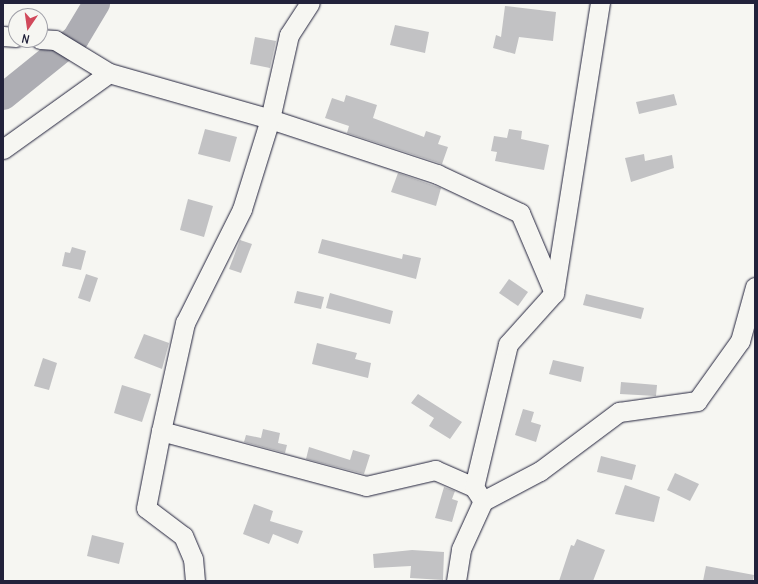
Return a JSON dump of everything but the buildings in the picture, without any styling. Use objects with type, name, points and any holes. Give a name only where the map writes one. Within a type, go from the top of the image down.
[{"type":"street","points":[[195,581],[193,559],[183,536],[146,508],[161,431],[185,323],[242,209],[270,119],[289,35],[310,3]]},
{"type":"street","points":[[456,581],[461,549],[479,494],[508,344],[554,293],[600,3]]},
{"type":"street","points":[[48,39],[55,40],[109,73],[270,119],[437,174],[520,213],[554,293]]},
{"type":"street","points":[[3,149],[109,73]]},
{"type":"street","points":[[161,431],[366,486],[435,470],[479,494],[540,472],[619,412],[697,401],[740,341],[755,287]]},
{"type":"waterway","points":[[3,96],[75,38],[96,3]]}]
